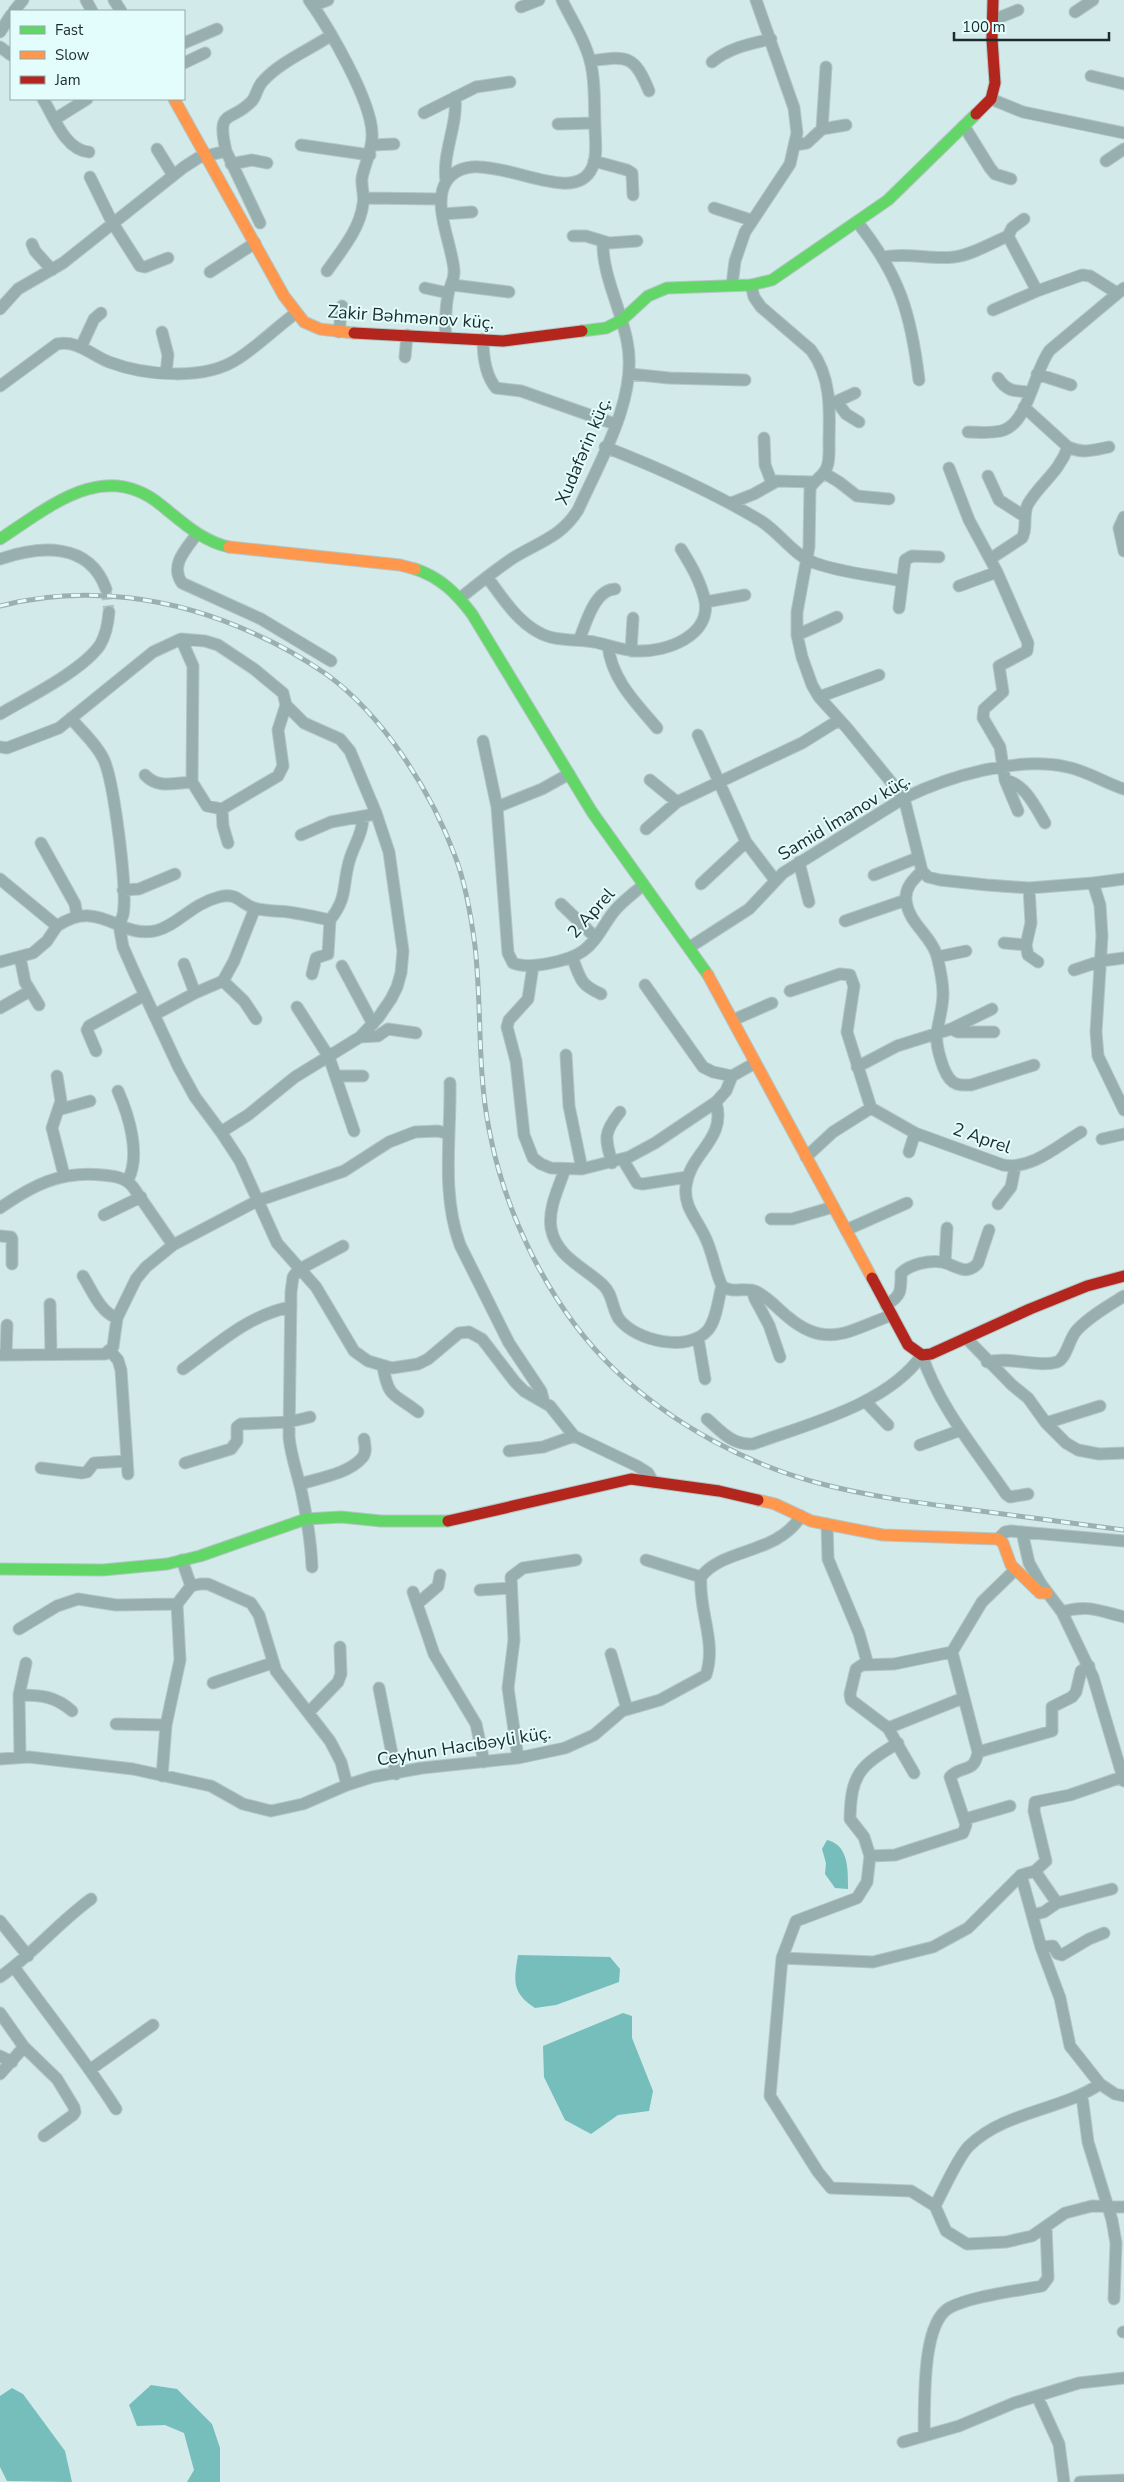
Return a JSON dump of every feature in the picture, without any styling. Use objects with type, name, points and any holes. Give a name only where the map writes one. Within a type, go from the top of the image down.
[{"type":"street","points":[[15,10],[23,0]]},
{"type":"street","points":[[327,271],[358,222],[364,198],[362,179],[371,150],[372,132],[366,103],[311,3],[328,0]]},
{"type":"street","points":[[521,7],[539,0]]},
{"type":"street","points":[[446,181],[458,170],[472,166],[548,180],[574,182],[588,174],[594,161],[594,122],[590,60],[580,35],[562,0]]},
{"type":"street","points":[[732,286],[737,252],[751,220],[790,164],[796,145],[797,121],[771,39],[756,0]]},
{"type":"street","points":[[993,0],[995,83],[991,99],[1023,112],[1124,133]]},
{"type":"street","points":[[1075,12],[1093,0]]},
{"type":"street","points":[[993,20],[1018,10]]},
{"type":"street","points":[[1,29],[10,16]]},
{"type":"street","points":[[185,43],[217,29]]},
{"type":"street","points":[[260,223],[231,164],[226,151],[222,129],[229,115],[253,100],[258,87],[272,72],[330,36]]},
{"type":"street","points":[[712,62],[723,53],[735,48],[771,39]]},
{"type":"street","points":[[185,63],[205,53]]},
{"type":"street","points":[[590,60],[616,58],[628,60],[637,66],[649,91]]},
{"type":"street","points":[[822,129],[826,67]]},
{"type":"street","points":[[1091,76],[1124,84]]},
{"type":"street","points":[[424,113],[476,87],[510,82]]},
{"type":"street","points":[[445,337],[450,289],[454,278],[451,249],[440,199],[446,181],[445,165],[455,113],[455,97]]},
{"type":"street","name":"Zakir Bəhmənov küç.","points":[[175,100],[296,312],[312,327],[339,332],[519,340],[599,330],[622,320],[648,296],[667,288],[751,285],[778,277],[858,223],[901,188],[991,99]]},
{"type":"street","points":[[44,100],[76,148],[89,152]]},
{"type":"street","points":[[55,119],[85,100]]},
{"type":"street","points":[[558,124],[594,122]]},
{"type":"street","points":[[796,145],[807,142],[822,129],[846,125]]},
{"type":"street","points":[[964,126],[995,174],[1011,179]]},
{"type":"street","points":[[301,145],[371,150],[394,144]]},
{"type":"street","points":[[157,149],[173,175]]},
{"type":"street","points":[[1106,161],[1124,149]]},
{"type":"street","points":[[0,310],[18,289],[52,270],[173,175],[193,161],[207,155],[226,151]]},
{"type":"street","points":[[231,164],[252,160],[267,163]]},
{"type":"street","points":[[594,161],[632,173],[633,195]]},
{"type":"street","points":[[90,177],[112,222],[140,266],[146,267],[168,258]]},
{"type":"street","points":[[364,198],[440,199]]},
{"type":"street","points":[[714,208],[751,220]]},
{"type":"street","points":[[442,214],[472,212]]},
{"type":"street","points":[[884,257],[905,254],[954,257],[1008,236],[1012,228],[1024,219]]},
{"type":"street","points":[[858,223],[884,257],[903,298],[910,321],[919,380]]},
{"type":"street","points":[[572,236],[586,236],[603,242],[637,241]]},
{"type":"street","points":[[1008,236],[1037,291]]},
{"type":"street","name":"Xudafərin küç.","points":[[460,598],[515,557],[553,536],[571,521],[578,510],[606,447],[624,400],[630,374],[630,352],[604,264],[603,242]]},
{"type":"street","points":[[210,272],[255,243]]},
{"type":"street","points":[[32,244],[35,251],[52,270]]},
{"type":"street","points":[[968,432],[1005,430],[1017,420],[1037,374],[1050,350],[1120,290],[1082,275],[1037,291],[993,310]]},
{"type":"street","points":[[751,285],[756,302],[811,350],[816,358],[833,403],[829,460],[824,473],[813,482],[810,488],[811,531],[799,596],[798,634],[808,675],[819,697],[904,798],[917,858],[922,871],[928,877],[940,880],[1029,888],[1124,879]]},
{"type":"street","points":[[425,288],[509,292]]},
{"type":"street","points":[[339,332],[342,306]]},
{"type":"street","points":[[0,386],[57,344],[72,344],[81,347],[109,362],[166,374],[192,374],[229,364],[296,312]]},
{"type":"street","points":[[81,347],[94,319],[101,313]]},
{"type":"street","points":[[162,332],[168,355],[166,374]]},
{"type":"street","points":[[405,357],[408,335]]},
{"type":"street","points":[[483,339],[483,351],[488,374],[496,388],[526,393],[615,424]]},
{"type":"street","points":[[630,374],[669,378],[745,380]]},
{"type":"street","points":[[1037,374],[1071,385]]},
{"type":"street","points":[[998,378],[1004,387],[1009,390],[1030,392]]},
{"type":"street","points":[[833,403],[854,393]]},
{"type":"street","points":[[833,403],[859,422]]},
{"type":"street","points":[[1024,407],[1068,447],[1087,452],[1109,447]]},
{"type":"street","points":[[764,438],[764,465],[772,483]]},
{"type":"street","points":[[606,447],[656,467],[731,503],[764,523],[807,559],[815,563],[901,581]]},
{"type":"street","points":[[990,559],[1022,538],[1025,533],[1024,516],[1028,505],[1063,460],[1068,447]]},
{"type":"street","points":[[950,468],[969,520],[997,572],[1028,643],[1028,648],[999,666],[1004,692],[984,709],[982,713],[1000,747],[1005,780],[1018,811]]},
{"type":"street","points":[[824,473],[857,496],[889,499]]},
{"type":"street","points":[[988,476],[999,500],[1024,516]]},
{"type":"street","points":[[731,503],[754,494],[772,483],[785,480],[813,482]]},
{"type":"street","points":[[0,539],[71,496],[99,485],[113,484],[137,488],[208,542],[228,548],[419,569],[442,581],[460,598],[472,614],[568,774],[643,885],[690,947],[733,1020],[908,1345],[922,1355],[934,1386],[961,1430],[1006,1494],[1010,1497],[1028,1494]]},
{"type":"street","points":[[1124,517],[1119,528],[1124,551]]},
{"type":"street","points":[[197,534],[177,564],[178,578],[182,583],[261,619],[331,661]]},
{"type":"street","points":[[487,577],[527,626],[547,636],[579,640],[631,651],[664,649],[688,637],[704,614],[705,602],[695,572],[682,549]]},
{"type":"street","points":[[0,559],[36,550],[63,551],[74,554],[92,567],[103,580],[106,589]]},
{"type":"street","points":[[899,608],[905,560],[908,557],[940,557]]},
{"type":"street","points":[[959,586],[997,572]]},
{"type":"street","points":[[579,640],[598,600],[604,592],[615,589]]},
{"type":"street","points":[[705,602],[745,594]]},
{"type":"street","points":[[0,714],[77,667],[91,655],[100,646],[106,633],[109,612]]},
{"type":"street","points":[[798,634],[837,617]]},
{"type":"street","points":[[631,651],[634,618]]},
{"type":"street","points":[[181,639],[193,666],[192,782],[207,806],[222,809],[278,776],[284,766],[278,730],[286,705]]},
{"type":"street","points":[[0,747],[7,748],[59,728],[153,652],[181,639],[205,641],[218,645],[271,682],[283,693],[286,705],[304,723],[340,739],[350,751],[376,813],[389,852],[402,951],[401,973],[397,987],[392,999],[373,1024],[360,1037],[295,1077],[248,1115],[222,1132]]},
{"type":"street","points":[[608,646],[614,671],[621,684],[657,728]]},
{"type":"street","points":[[819,697],[879,675]]},
{"type":"street","points":[[70,718],[98,750],[104,760],[112,793],[123,890],[123,914],[119,925],[123,947],[194,1096],[222,1132],[240,1161],[277,1243],[298,1270],[320,1293],[338,1327],[354,1351],[368,1361],[383,1367],[392,1368],[418,1364],[428,1359],[460,1333],[469,1332],[482,1339],[524,1391],[544,1402],[557,1413],[574,1436],[637,1466],[648,1473],[653,1482]]},
{"type":"street","points":[[646,829],[677,802],[802,743],[839,720]]},
{"type":"street","points":[[698,735],[746,842],[775,880]]},
{"type":"street","points":[[483,741],[497,807],[508,953],[513,963],[520,966],[533,966],[528,999],[509,1020],[507,1026],[516,1061],[522,1122],[528,1147],[533,1158],[551,1168],[565,1169],[582,1169],[618,1161],[655,1144],[716,1102],[726,1091],[732,1076],[755,1063]]},
{"type":"street","name":"Samid İmanov küç.","points":[[690,947],[749,908],[775,880],[799,862],[904,798],[925,789],[1003,766],[1025,763],[1067,767],[1124,789]]},
{"type":"street","points":[[497,807],[542,789],[568,774]]},
{"type":"street","points":[[144,775],[160,785],[192,782]]},
{"type":"street","points":[[650,780],[677,802]]},
{"type":"street","points":[[1005,780],[1018,785],[1029,797],[1044,822]]},
{"type":"street","points":[[222,809],[223,826],[228,843]]},
{"type":"street","points":[[300,836],[331,822],[376,813]]},
{"type":"street","points":[[312,974],[316,958],[328,954],[330,920],[343,901],[349,861],[363,828],[363,817]]},
{"type":"street","points":[[41,842],[75,904],[77,916]]},
{"type":"street","points":[[702,884],[746,842]]},
{"type":"street","points":[[874,875],[917,858]]},
{"type":"street","points":[[799,862],[809,902]]},
{"type":"street","points":[[922,871],[908,885],[906,900],[912,920],[927,936],[937,956],[943,993],[936,1034],[939,1052],[948,1077],[953,1083],[962,1086],[1034,1065]]},
{"type":"street","points":[[123,890],[139,889],[176,874]]},
{"type":"street","points":[[0,879],[57,926]]},
{"type":"street","points":[[1093,883],[1101,918],[1102,961],[1096,1032],[1098,1056],[1124,1110]]},
{"type":"street","name":"2 Aprel","points":[[533,966],[572,957],[583,952],[613,912],[643,885]]},
{"type":"street","points":[[1029,888],[1031,923],[1026,945],[1028,955],[1038,962]]},
{"type":"street","points":[[0,962],[33,953],[47,940],[57,926],[70,918],[77,916],[100,917],[131,931],[154,931],[169,928],[201,904],[220,896],[239,898],[255,908],[330,920]]},
{"type":"street","points":[[846,921],[906,900]]},
{"type":"street","points":[[561,904],[596,937]]},
{"type":"street","points":[[154,1015],[195,993],[223,981],[234,961],[255,908]]},
{"type":"street","points":[[1004,943],[1026,945]]},
{"type":"street","points":[[937,956],[966,950]]},
{"type":"street","points":[[20,957],[22,972],[38,1005]]},
{"type":"street","points":[[572,957],[586,988],[601,994]]},
{"type":"street","points":[[1074,970],[1102,961],[1124,958]]},
{"type":"street","points":[[184,964],[195,993]]},
{"type":"street","points":[[342,966],[373,1024]]},
{"type":"street","points":[[790,991],[840,974],[850,975],[854,986],[847,1032],[871,1108],[833,1132],[806,1157]]},
{"type":"street","points":[[223,981],[244,1001],[256,1019]]},
{"type":"street","points":[[645,985],[703,1067],[713,1072],[732,1076]]},
{"type":"street","points":[[0,1008],[30,990]]},
{"type":"street","points":[[96,1051],[87,1030],[89,1026],[145,995]]},
{"type":"street","points":[[733,1020],[772,1003]]},
{"type":"street","points":[[297,1007],[329,1057],[354,1131]]},
{"type":"street","points":[[857,1067],[897,1046],[951,1029],[992,1009]]},
{"type":"street","points":[[360,1037],[378,1036],[388,1029],[416,1033]]},
{"type":"street","points":[[951,1029],[958,1032],[994,1032]]},
{"type":"street","points":[[566,1055],[569,1106],[582,1169]]},
{"type":"street","points":[[57,1076],[61,1093],[52,1128],[64,1175]]},
{"type":"street","points":[[337,1076],[363,1076]]},
{"type":"street","points":[[450,1083],[448,1188],[454,1229],[460,1245],[509,1343],[541,1391],[544,1402]]},
{"type":"street","points":[[118,1091],[126,1108],[133,1144],[133,1167],[128,1180]]},
{"type":"street","points":[[58,1110],[90,1101]]},
{"type":"street","points":[[716,1102],[719,1121],[716,1132],[687,1177],[687,1204],[706,1239],[722,1286],[727,1290],[752,1290],[763,1296],[801,1328],[814,1334],[826,1336],[839,1334],[889,1310],[902,1289],[901,1273],[905,1269],[932,1261],[945,1263],[958,1270],[967,1270],[975,1267],[989,1230]]},
{"type":"street","name":"2 Aprel","points":[[871,1108],[915,1133],[1003,1165],[1015,1167],[1029,1165],[1080,1132]]},
{"type":"street","points":[[620,1112],[607,1132],[606,1140],[618,1161],[637,1183],[643,1184],[687,1177]]},
{"type":"street","points":[[110,1352],[115,1341],[117,1318],[136,1279],[146,1267],[173,1245],[257,1201],[344,1171],[389,1142],[415,1132],[438,1131],[449,1134]]},
{"type":"street","points":[[909,1152],[915,1133]]},
{"type":"street","points":[[1102,1139],[1124,1134]]},
{"type":"street","points":[[998,1204],[1011,1187],[1015,1167]]},
{"type":"street","points":[[565,1169],[550,1212],[551,1228],[557,1245],[568,1258],[603,1285],[609,1293],[619,1319],[633,1330],[649,1339],[663,1342],[680,1342],[698,1338],[709,1329],[713,1322],[722,1286]]},
{"type":"street","points":[[0,1208],[29,1189],[64,1175],[96,1174],[116,1176],[128,1180],[141,1196],[173,1245]]},
{"type":"street","points":[[104,1215],[141,1196]]},
{"type":"street","points":[[846,1230],[906,1203]]},
{"type":"street","points":[[772,1219],[792,1219],[833,1207]]},
{"type":"street","points":[[945,1263],[947,1228]]},
{"type":"street","points":[[0,1236],[11,1237],[12,1239],[12,1264]]},
{"type":"street","points":[[312,1567],[310,1541],[300,1484],[292,1458],[288,1422],[293,1277],[298,1270],[343,1246]]},
{"type":"street","points":[[83,1276],[102,1306],[111,1316],[117,1318]]},
{"type":"street","points":[[708,1419],[732,1441],[742,1445],[753,1444],[865,1401],[906,1374],[922,1355],[941,1351],[966,1338],[1060,1297],[1124,1276]]},
{"type":"street","points":[[752,1290],[769,1325],[780,1357]]},
{"type":"street","points":[[988,1362],[1000,1359],[1044,1363],[1058,1362],[1064,1355],[1076,1331],[1092,1317],[1124,1296]]},
{"type":"street","points":[[50,1304],[51,1354]]},
{"type":"street","points":[[183,1369],[238,1327],[277,1310],[291,1307]]},
{"type":"street","points":[[7,1325],[3,1354],[96,1355],[110,1352]]},
{"type":"street","points":[[698,1338],[705,1379]]},
{"type":"street","points":[[966,1338],[988,1362],[1028,1398],[1046,1423],[1066,1443],[1078,1450],[1099,1454],[1124,1453]]},
{"type":"street","points":[[110,1352],[118,1360],[121,1370],[128,1474]]},
{"type":"street","points":[[383,1367],[387,1387],[391,1394],[418,1412]]},
{"type":"street","points":[[865,1401],[888,1424]]},
{"type":"street","points":[[1046,1423],[1100,1406]]},
{"type":"street","points":[[185,1463],[232,1449],[237,1441],[237,1427],[241,1424],[288,1422],[310,1417]]},
{"type":"street","points":[[920,1445],[961,1430]]},
{"type":"street","points":[[509,1451],[543,1447],[574,1436]]},
{"type":"street","points":[[300,1484],[344,1471],[363,1458],[366,1452],[364,1439]]},
{"type":"street","points":[[41,1468],[82,1473],[87,1472],[94,1463],[127,1461]]},
{"type":"street","points":[[0,1569],[111,1570],[182,1560],[306,1519],[341,1517],[381,1521],[451,1521],[631,1479],[719,1491],[775,1504],[801,1516],[827,1524],[883,1535],[998,1539],[1003,1543],[1015,1570],[1040,1593],[1047,1593]]},
{"type":"street","points":[[646,1560],[701,1577],[713,1566],[780,1537],[795,1525],[801,1516]]},
{"type":"street","points":[[827,1524],[828,1559],[859,1633],[868,1665]]},
{"type":"street","points":[[998,1539],[1005,1532],[1022,1532],[1124,1541]]},
{"type":"street","points":[[782,1958],[873,1962],[933,1946],[968,1928],[1021,1875],[1035,1871],[1046,1861],[1034,1811],[1035,1802],[1070,1795],[1123,1779],[1089,1666],[1062,1612],[1047,1593],[1029,1563],[1022,1532]]},
{"type":"street","points":[[182,1560],[191,1586]]},
{"type":"street","points":[[518,1758],[508,1688],[514,1640],[510,1588],[511,1577],[515,1571],[523,1568],[576,1560]]},
{"type":"street","points":[[870,1856],[895,1855],[964,1833],[965,1819],[950,1777],[954,1773],[972,1767],[976,1762],[978,1752],[952,1652],[982,1602],[1015,1570]]},
{"type":"street","points":[[417,1604],[438,1586],[440,1575]]},
{"type":"street","name":"Ceyhun Hacıbəyli küç.","points":[[0,1759],[20,1757],[133,1769],[210,1786],[243,1804],[271,1811],[303,1804],[347,1785],[372,1778],[422,1768],[518,1758],[564,1748],[587,1739],[615,1714],[660,1700],[706,1675],[711,1660],[700,1589],[701,1577]]},
{"type":"street","points":[[162,1776],[166,1725],[180,1660],[176,1604],[191,1586],[208,1584],[251,1603],[259,1615],[272,1663],[291,1693],[309,1712],[337,1752],[347,1785]]},
{"type":"street","points":[[480,1590],[510,1588]]},
{"type":"street","points":[[413,1592],[434,1654],[476,1724],[484,1762]]},
{"type":"street","points":[[19,1629],[57,1606],[78,1599],[116,1605],[176,1604]]},
{"type":"street","points":[[1062,1612],[1076,1607],[1087,1607],[1124,1617]]},
{"type":"street","points":[[309,1712],[338,1682],[341,1674],[340,1646]]},
{"type":"street","points":[[914,1773],[888,1728],[851,1700],[850,1694],[856,1669],[858,1666],[894,1664],[952,1652]]},
{"type":"street","points":[[611,1654],[627,1709]]},
{"type":"street","points":[[20,1757],[19,1695],[26,1663]]},
{"type":"street","points":[[213,1683],[272,1663]]},
{"type":"street","points":[[978,1752],[1052,1731],[1052,1706],[1072,1697],[1076,1692],[1081,1672],[1089,1666]]},
{"type":"street","points":[[379,1688],[396,1774]]},
{"type":"street","points":[[19,1695],[43,1695],[54,1698],[72,1711]]},
{"type":"street","points":[[888,1728],[963,1698]]},
{"type":"street","points":[[116,1724],[166,1725]]},
{"type":"street","points":[[898,1743],[872,1758],[857,1774],[850,1797],[850,1819],[864,1837],[870,1856],[867,1882],[856,1898],[796,1921],[782,1958],[770,2096],[818,2172],[831,2188],[911,2191],[934,2206],[946,2231],[966,2244],[1006,2242],[1032,2236],[1065,2213],[1092,2206],[1124,2207]]},
{"type":"street","points":[[965,1819],[1010,1806]]},
{"type":"street","points":[[1035,1871],[1057,1903]]},
{"type":"street","points":[[1021,1875],[1040,1947],[1060,1998],[1070,2046],[1100,2084],[1115,2094],[1124,2096]]},
{"type":"street","points":[[1033,1916],[1044,1912],[1057,1903],[1112,1889]]},
{"type":"street","points":[[0,1977],[28,1956],[71,1913],[91,1899]]},
{"type":"street","points":[[0,1921],[28,1956]]},
{"type":"street","points":[[1040,1947],[1053,1946],[1058,1954],[1062,1955],[1089,1939],[1104,1933]]},
{"type":"street","points":[[14,1967],[71,2045],[91,2069],[116,2109]]},
{"type":"street","points":[[0,2012],[24,2047],[57,2079],[75,2112],[44,2136]]},
{"type":"street","points":[[91,2069],[153,2025]]},
{"type":"street","points":[[0,2074],[24,2047]]},
{"type":"street","points":[[0,2056],[12,2062]]},
{"type":"street","points":[[934,2206],[968,2147],[996,2126],[1082,2096],[1100,2084]]},
{"type":"street","points":[[1082,2096],[1088,2142],[1116,2243],[1114,2299]]},
{"type":"street","points":[[924,2436],[928,2359],[935,2326],[947,2309],[961,2303],[1042,2286],[1048,2278],[1046,2228]]},
{"type":"street","points":[[902,2442],[959,2426],[1037,2396],[1080,2383],[1124,2378]]},
{"type":"street","points":[[1037,2396],[1059,2444],[1064,2482]]},
{"type":"street","points":[[1080,2482],[1124,2480]]},
{"type":"water","points":[[827,1840],[840,1847],[846,1859],[848,1889],[835,1888],[825,1874],[826,1863],[822,1849]]},
{"type":"water","points":[[518,1955],[610,1957],[620,1969],[619,1982],[556,2005],[535,2008],[522,1997],[516,1985]]},
{"type":"water","points":[[623,2013],[632,2016],[632,2038],[653,2091],[649,2111],[618,2115],[591,2134],[565,2120],[544,2077],[543,2046]]},
{"type":"water","points":[[151,2385],[177,2389],[212,2424],[220,2448],[220,2482],[187,2482],[194,2470],[184,2433],[165,2425],[137,2426],[129,2405]]},
{"type":"water","points":[[12,2388],[23,2394],[65,2451],[72,2482],[7,2481],[0,2467],[0,2396]]},
{"type":"tunnel","points":[[106,589],[109,612]]},
{"type":"railway","points":[[0,606],[32,599],[97,595],[161,603],[192,610],[253,633],[308,662],[347,691],[386,732],[419,781],[433,806],[455,856],[465,889],[475,946],[485,1106],[496,1162],[506,1194],[519,1227],[551,1290],[592,1346],[638,1390],[687,1426],[713,1441],[741,1455],[797,1477],[842,1489],[892,1498],[1124,1530]]},
{"type":"traffic: fast","points":[[582,331],[606,328],[622,320],[648,296],[667,288],[751,285],[772,280],[888,200],[976,114]]},
{"type":"traffic: fast","points":[[0,539],[38,514],[78,492],[98,487],[119,486],[140,492],[161,505],[201,536],[229,547]]},
{"type":"traffic: fast","points":[[415,569],[440,581],[460,599],[472,614],[592,812],[708,975]]},
{"type":"traffic: fast","points":[[0,1569],[103,1570],[167,1564],[200,1556],[306,1519],[341,1517],[381,1521],[448,1521]]},
{"type":"traffic: slow","points":[[175,100],[284,296],[304,322],[320,329],[354,333]]},
{"type":"traffic: slow","points":[[229,547],[400,565],[415,569]]},
{"type":"traffic: slow","points":[[708,975],[872,1278]]},
{"type":"traffic: slow","points":[[758,1500],[775,1504],[811,1521],[883,1535],[998,1539],[1003,1543],[1011,1565],[1040,1593],[1047,1593]]},
{"type":"traffic: jam","points":[[976,114],[991,99],[995,83],[992,39],[993,0]]},
{"type":"traffic: jam","points":[[354,333],[503,341],[582,331]]},
{"type":"traffic: jam","points":[[872,1278],[908,1345],[922,1355],[931,1354],[1030,1309],[1087,1286],[1124,1276]]},
{"type":"traffic: jam","points":[[448,1521],[631,1479],[719,1491],[758,1500]]}]
